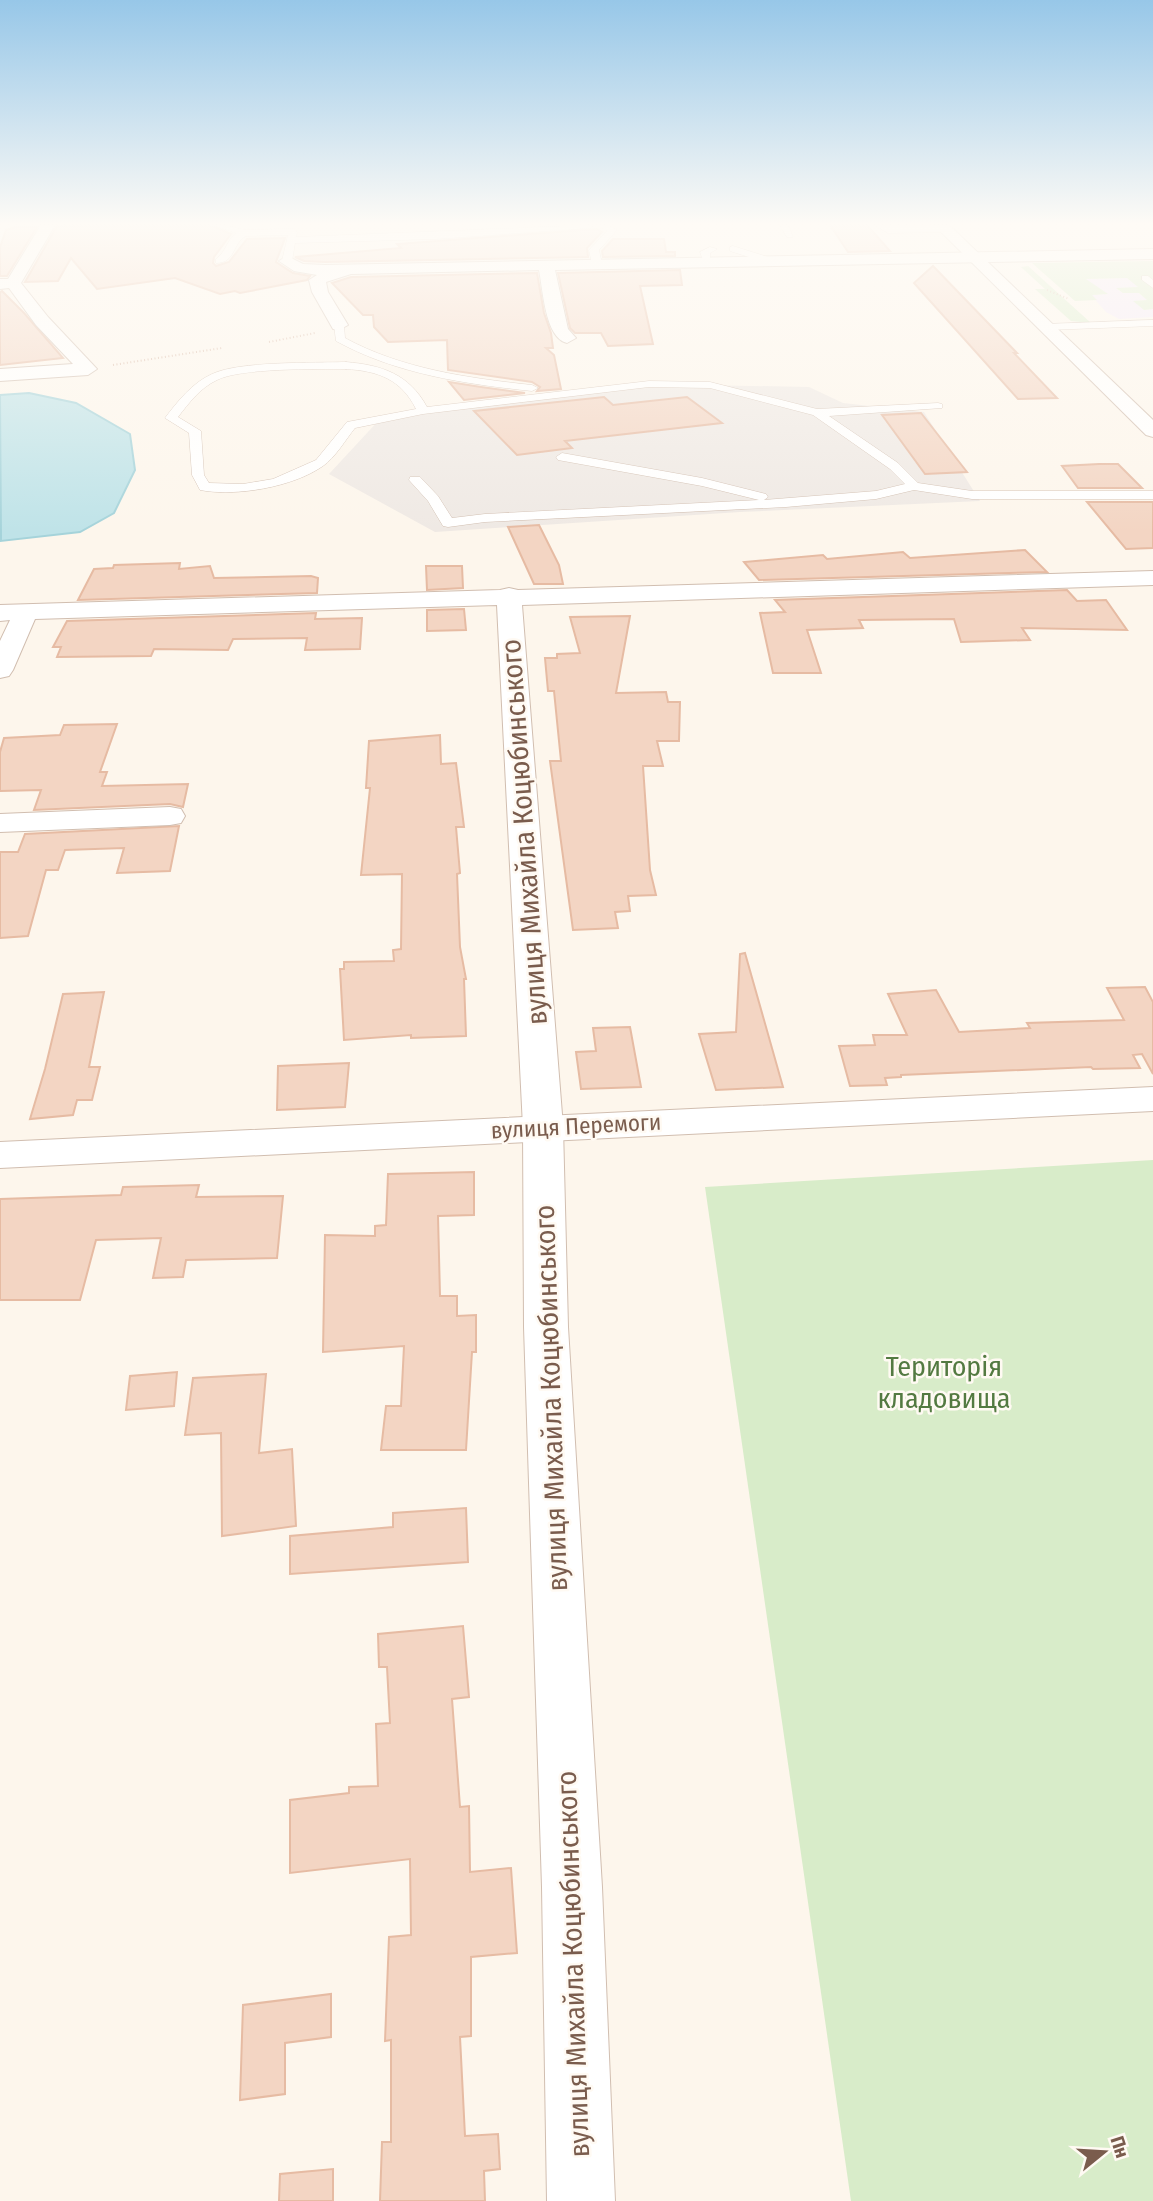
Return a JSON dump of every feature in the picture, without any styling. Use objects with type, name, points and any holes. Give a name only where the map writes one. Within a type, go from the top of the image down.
[{"type":"street","points":[[48,328],[88,369]]},
{"type":"street","points":[[559,328],[567,338]]},
{"type":"street","points":[[1048,328],[1153,431]]},
{"type":"street","points":[[0,375],[88,369]]},
{"type":"street","points":[[0,612],[1153,578]]},
{"type":"street","name":"вулиця Михайла Коцюбинського","points":[[509,595],[543,1128],[546,1327],[572,1887],[581,2201]]},
{"type":"street","points":[[0,670],[26,612]]},
{"type":"street","points":[[0,823],[170,816]]},
{"type":"street","name":"вулиця Перемоги","points":[[0,1155],[1153,1099]]},
{"type":"lane","points":[[339,328],[340,339],[352,347],[441,375],[503,385],[579,392]]},
{"type":"lane","points":[[423,411],[406,384],[387,372],[360,364],[223,373],[196,387],[171,418],[195,431],[198,475],[205,487],[243,488],[276,482],[320,463],[351,425],[423,411],[579,392],[649,384],[710,385],[817,413],[938,406]]},
{"type":"lane","points":[[817,413],[894,466],[914,486]]},
{"type":"lane","points":[[562,457],[702,482],[786,503]]},
{"type":"lane","points":[[415,480],[433,499],[485,518],[786,503],[876,495],[914,486],[972,495],[1153,495]]},
{"type":"path","points":[[270,342],[330,331],[335,328]]},
{"type":"path","points":[[88,369],[232,347]]},
{"type":"shaded area","points":[[649,384],[809,387],[843,403],[924,412],[980,501],[740,512],[435,532],[329,474],[380,419]]},
{"type":"green space","name":"Територія кладовища","points":[[1153,1160],[1153,2201],[851,2201],[705,1187]]},
{"type":"water","points":[[29,393],[76,403],[130,434],[135,470],[114,513],[80,532],[1,541],[0,395]]},
{"type":"building","points":[[0,328],[37,328],[63,358],[0,365]]},
{"type":"building","points":[[375,328],[549,328],[553,348],[546,348],[554,355],[561,389],[537,391],[540,387],[532,382],[448,370],[447,340],[388,342]]},
{"type":"building","points":[[570,328],[649,328],[653,344],[608,346],[601,333],[575,333]]},
{"type":"building","points":[[954,328],[993,328],[1057,398],[1018,399]]},
{"type":"building","points":[[449,382],[481,387],[525,393],[464,400]]},
{"type":"building","points":[[604,397],[613,405],[687,397],[722,423],[565,441],[572,448],[517,455],[474,411]]},
{"type":"building","points":[[921,413],[967,472],[925,474],[882,415]]},
{"type":"building","points":[[1118,464],[1142,488],[1078,488],[1062,466]]},
{"type":"building","points":[[1087,502],[1153,502],[1153,548],[1126,549]]},
{"type":"building","points":[[539,525],[559,565],[563,584],[534,584],[508,527]]},
{"type":"building","points":[[1025,550],[1047,572],[759,580],[744,562],[823,555],[827,559],[903,552],[910,558]]},
{"type":"building","points":[[180,563],[179,569],[210,566],[214,578],[311,576],[318,578],[317,593],[78,600],[94,569],[113,568],[114,565]]},
{"type":"building","points":[[426,566],[462,566],[463,588],[427,590]]},
{"type":"building","points":[[1067,590],[1077,601],[1106,600],[1127,630],[1022,628],[1030,640],[961,642],[954,619],[859,620],[863,628],[807,630],[821,673],[773,673],[760,613],[785,612],[775,600]]},
{"type":"building","points":[[464,609],[466,630],[427,631],[427,610]]},
{"type":"building","points":[[316,613],[315,619],[362,618],[360,649],[305,650],[307,638],[233,639],[228,650],[154,649],[151,656],[57,657],[61,647],[53,647],[67,621]]},
{"type":"building","points":[[630,616],[616,693],[666,692],[668,702],[680,702],[679,741],[657,741],[663,766],[643,766],[650,870],[656,895],[628,896],[630,911],[615,912],[618,928],[573,930],[550,761],[561,761],[554,691],[548,691],[545,658],[557,658],[557,654],[580,653],[570,617]]},
{"type":"building","points":[[117,724],[100,772],[107,772],[102,786],[188,784],[183,807],[170,804],[34,810],[41,790],[0,791],[0,752],[4,738],[60,735],[64,725]]},
{"type":"building","points":[[440,735],[441,764],[456,763],[464,827],[456,827],[460,873],[457,874],[460,947],[466,979],[466,1036],[411,1038],[411,1035],[344,1040],[340,969],[344,969],[344,962],[394,961],[393,950],[401,949],[402,874],[361,875],[370,788],[366,788],[369,741]]},
{"type":"building","points":[[179,826],[170,871],[117,873],[124,848],[65,850],[58,870],[46,870],[28,936],[0,938],[0,852],[18,852],[25,834]]},
{"type":"building","points":[[745,953],[783,1087],[716,1090],[699,1034],[736,1032],[740,954]]},
{"type":"building","points":[[1145,987],[1153,1002],[1153,1074],[1142,1054],[1133,1055],[1140,1068],[1091,1067],[901,1075],[885,1078],[887,1085],[850,1086],[839,1046],[875,1045],[873,1035],[907,1035],[888,994],[936,990],[959,1032],[1030,1028],[1027,1023],[1124,1020],[1107,988]]},
{"type":"building","points":[[104,992],[89,1067],[100,1067],[92,1100],[77,1100],[73,1115],[30,1119],[63,994]]},
{"type":"building","points":[[630,1027],[641,1087],[581,1089],[576,1052],[596,1051],[593,1028]]},
{"type":"building","points":[[349,1063],[345,1107],[277,1110],[278,1066]]},
{"type":"building","points":[[474,1172],[474,1215],[438,1216],[440,1296],[457,1296],[457,1316],[476,1315],[476,1352],[472,1352],[466,1450],[381,1450],[386,1406],[401,1406],[404,1346],[323,1352],[325,1235],[375,1236],[375,1226],[386,1225],[388,1174]]},
{"type":"building","points":[[199,1185],[196,1197],[283,1196],[277,1258],[186,1260],[183,1277],[153,1278],[161,1238],[96,1240],[80,1300],[0,1300],[0,1199],[121,1195],[123,1187]]},
{"type":"building","points":[[177,1372],[174,1406],[126,1410],[130,1376]]},
{"type":"building","points":[[266,1374],[259,1453],[292,1449],[296,1526],[222,1536],[221,1433],[185,1435],[193,1378]]},
{"type":"building","points":[[466,1508],[468,1562],[290,1574],[290,1536],[393,1527],[393,1513]]},
{"type":"building","points":[[463,1626],[469,1697],[452,1699],[460,1807],[469,1806],[470,1872],[511,1868],[517,1953],[471,1957],[471,2036],[460,2037],[465,2136],[498,2134],[500,2169],[484,2171],[485,2201],[380,2201],[382,2142],[391,2142],[391,2040],[385,2041],[389,1937],[411,1935],[410,1859],[290,1873],[290,1800],[349,1793],[349,1787],[378,1786],[376,1724],[390,1723],[387,1667],[379,1667],[378,1634]]},
{"type":"building","points":[[331,1994],[331,2037],[285,2043],[285,2094],[240,2100],[243,2005]]},
{"type":"building","points":[[333,2169],[333,2201],[279,2201],[280,2174]]}]
